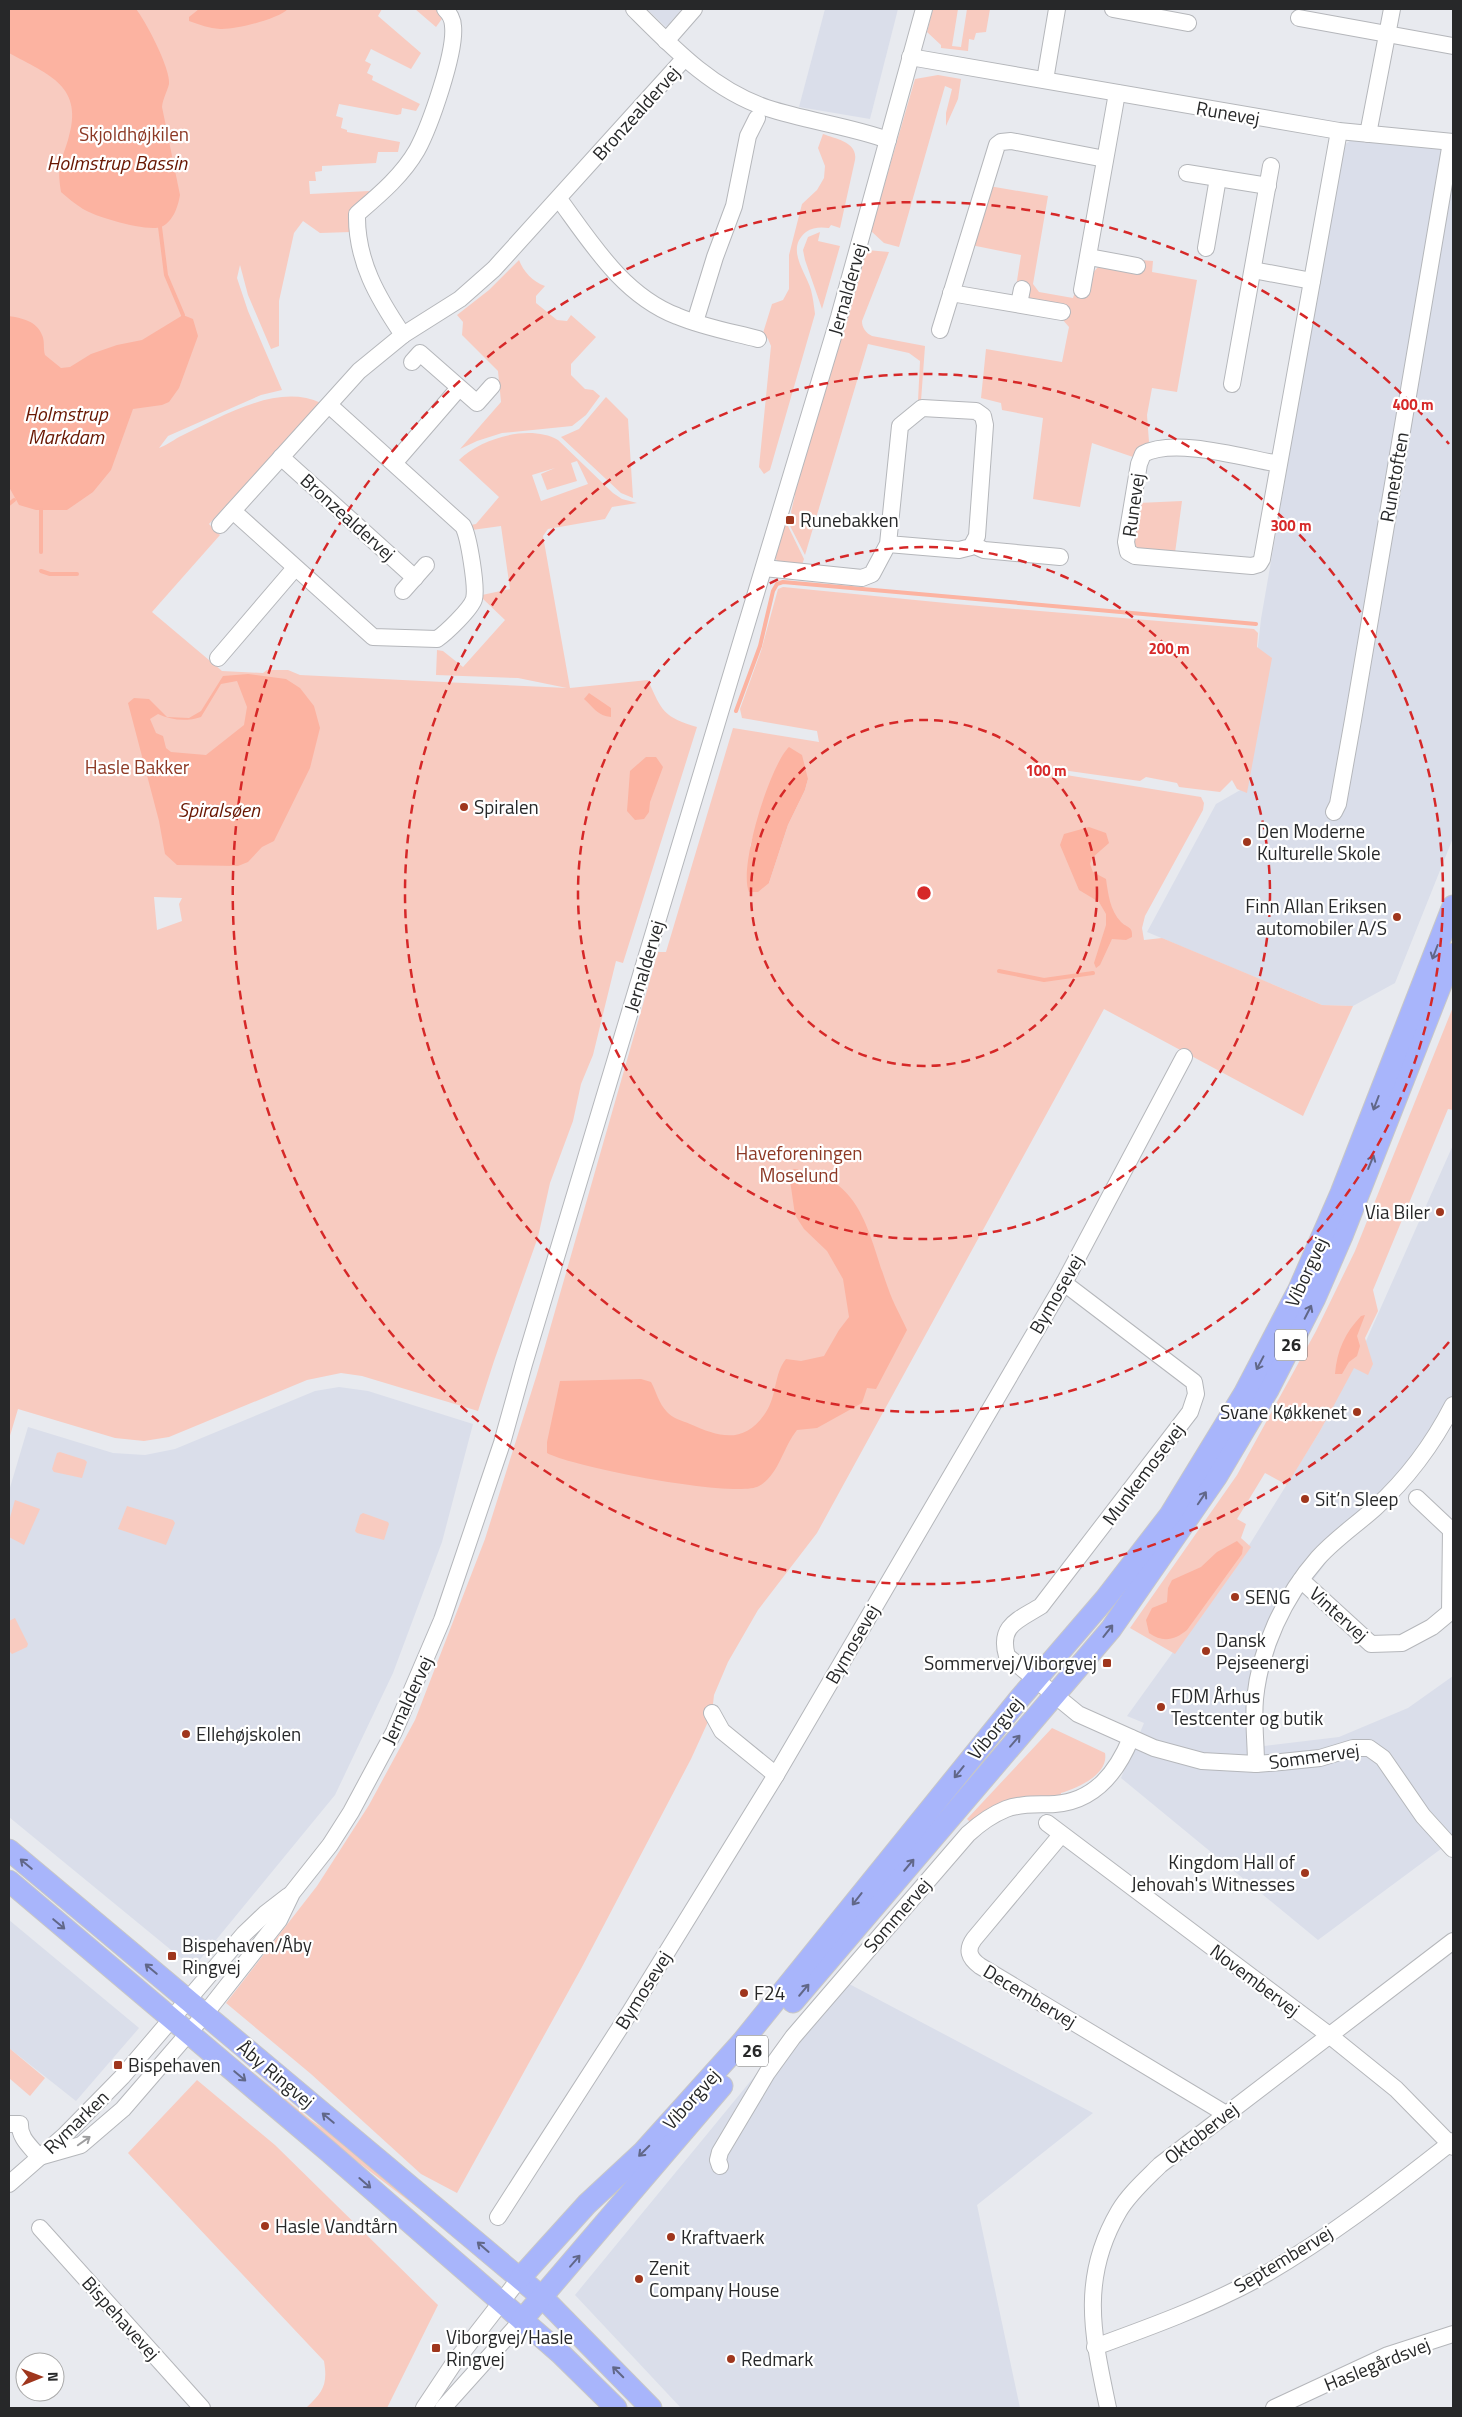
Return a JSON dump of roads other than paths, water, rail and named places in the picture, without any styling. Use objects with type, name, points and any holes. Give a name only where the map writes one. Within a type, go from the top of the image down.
[{"type":"main road","name":"Viborgvej","points":[[520,2278],[587,2204],[643,2152],[736,2049],[1035,1680],[1145,1550],[1174,1508],[1244,1394],[1299,1290],[1341,1193],[1453,906]]},
{"type":"main road","name":"Viborgvej","points":[[522,2320],[543,2298],[1110,1629],[1217,1476],[1268,1390],[1315,1298],[1342,1236],[1453,954]]},
{"type":"main road","name":"Åby Ringvej","points":[[9,1850],[520,2278],[543,2298],[651,2408]]},
{"type":"main road","name":"Åby Ringvej","points":[[9,1881],[502,2302],[616,2408]]},
{"type":"street","points":[[403,335],[380,299],[365,269],[357,235],[357,214],[390,185],[416,150],[435,108],[449,58],[453,26],[445,9]]},
{"type":"street","points":[[634,9],[684,59]]},
{"type":"street","points":[[666,41],[694,9]]},
{"type":"street","name":"Jernaldervej","points":[[189,2033],[279,1920],[292,1893],[330,1845],[360,1796],[394,1732],[428,1655],[455,1586],[485,1489],[499,1421],[524,1364],[839,318],[924,9]]},
{"type":"street","points":[[1045,80],[1057,9]]},
{"type":"street","points":[[1114,9],[1188,23]]},
{"type":"street","points":[[1368,134],[1392,9]]},
{"type":"street","points":[[1299,18],[1453,46]]},
{"type":"street","name":"Runevej","points":[[910,57],[1339,131],[1452,142]]},
{"type":"street","name":"Bronzealdervej","points":[[220,525],[359,371],[403,335],[460,299],[494,269],[684,59],[718,83],[764,107],[888,140]]},
{"type":"street","points":[[1082,290],[1117,93]]},
{"type":"street","points":[[695,322],[714,257],[734,206],[748,136],[757,118]]},
{"type":"street","name":"Runevej","points":[[1279,464],[1187,447],[1166,447],[1143,454],[1138,464],[1126,542],[1128,552],[1136,556],[1252,566],[1259,564],[1262,558],[1279,464],[1312,281],[1339,131]]},
{"type":"street","points":[[940,330],[997,145],[1001,142],[1011,141],[1105,159]]},
{"type":"street","name":"Runetoften","points":[[1334,812],[1338,804],[1353,720],[1452,142]]},
{"type":"street","points":[[1232,384],[1271,166]]},
{"type":"street","points":[[1187,172],[1268,186]]},
{"type":"street","points":[[1206,248],[1218,178]]},
{"type":"street","points":[[559,199],[610,267],[628,286],[662,309],[695,322],[758,339]]},
{"type":"street","points":[[1089,257],[1137,266]]},
{"type":"street","points":[[1252,270],[1312,281]]},
{"type":"street","points":[[951,293],[1021,297],[1062,312]]},
{"type":"street","points":[[412,362],[420,353],[477,403],[492,386]]},
{"type":"street","points":[[395,462],[459,388]]},
{"type":"street","points":[[232,511],[373,637],[434,640],[456,621],[472,603],[475,594],[465,530],[461,523],[329,405]]},
{"type":"street","points":[[764,568],[866,577],[875,570],[888,544],[899,429],[904,421],[925,408],[976,411],[984,420],[976,536],[973,545]]},
{"type":"street","name":"Bronzealdervej","points":[[282,457],[421,571],[403,591]]},
{"type":"street","points":[[888,544],[959,550],[973,545],[984,550],[1060,557]]},
{"type":"street","points":[[218,658],[295,568]]},
{"type":"street","name":"Bymosevej","points":[[498,2217],[630,2012],[776,1775],[1064,1283],[1184,1057]]},
{"type":"street","name":"Munkemosevej","points":[[1035,1680],[1007,1656],[1004,1638],[1008,1628],[1041,1606],[1190,1412],[1196,1394],[1194,1382],[1064,1283]]},
{"type":"street","name":"Vintervej","points":[[1256,1764],[1255,1700],[1259,1677],[1281,1613],[1301,1580],[1319,1558],[1404,1479],[1448,1427],[1453,1405]]},
{"type":"street","name":"Vintervej","points":[[1301,1580],[1371,1644],[1402,1642],[1432,1627],[1450,1612],[1451,1530],[1417,1498]]},
{"type":"street","name":"Sommervej","points":[[1035,1680],[1078,1714],[1154,1748],[1202,1761],[1256,1764],[1302,1761],[1353,1748],[1369,1748],[1383,1758],[1423,1816],[1453,1848]]},
{"type":"street","points":[[712,1713],[722,1731],[776,1775]]},
{"type":"street","name":"Sommervej","points":[[720,2166],[718,2160],[720,2152],[785,2047],[968,1834],[986,1819],[1007,1808],[1064,1803],[1090,1794],[1114,1772],[1124,1757],[1131,1738]]},
{"type":"street","name":"Novembervej","points":[[1047,1823],[1329,2035],[1396,2089],[1452,2144]]},
{"type":"street","name":"Decembervej","points":[[1061,1835],[974,1939],[969,1948],[971,1958],[980,1966],[1226,2114]]},
{"type":"street","name":"Jernaldervej","points":[[172,2019],[244,1934],[266,1913],[292,1893]]},
{"type":"street","name":"Oktobervej","points":[[1108,2408],[1092,2326],[1093,2281],[1100,2257],[1119,2210],[1160,2165],[1453,1941]]},
{"type":"street","name":"Rymarken","points":[[9,2184],[64,2136],[109,2090],[172,2019]]},
{"type":"street","name":"Rymarken","points":[[39,2157],[81,2145],[121,2111],[189,2033]]},
{"type":"street","name":"Rymarken","points":[[9,2124],[20,2124],[20,2131],[24,2139],[39,2157]]},
{"type":"street","name":"Septembervej","points":[[1095,2347],[1172,2319],[1256,2279],[1319,2240],[1452,2144]]},
{"type":"street","name":"Bispehavevej","points":[[40,2228],[202,2408]]},
{"type":"street","name":"Viborgvej","points":[[424,2408],[454,2363],[520,2278]]},
{"type":"street","name":"Viborgvej","points":[[443,2408],[522,2320]]},
{"type":"street","name":"Haslegårdsvej","points":[[1274,2408],[1388,2355],[1453,2334]]},
{"type":"water","name":"Holmstrup Bassin","points":[[9,9],[136,9],[157,45],[169,77],[169,84],[162,107],[180,195],[174,214],[165,225],[154,228],[133,226],[109,220],[83,209],[61,192],[59,170],[72,122],[72,107],[60,84],[37,68],[9,53]]},
{"type":"water","points":[[199,9],[288,9],[283,13],[256,23],[236,28],[220,29],[189,21],[189,17]]},
{"type":"water","name":"Holmstrup Markdam","points":[[183,315],[193,319],[198,336],[179,388],[169,402],[162,405],[133,409],[111,470],[93,492],[67,510],[36,510],[19,505],[9,487],[9,316],[33,323],[40,330],[43,337],[45,355],[61,368],[70,367],[91,354],[117,345],[142,340]]},
{"type":"water","name":"Spiralsøen","points":[[248,674],[286,679],[300,688],[314,706],[320,728],[310,768],[274,841],[262,847],[248,862],[238,866],[177,865],[165,854],[159,821],[128,703],[134,698],[149,699],[167,717],[189,718],[201,711],[223,676]],"holes":[[[237,681],[247,707],[244,725],[206,755],[171,752],[166,748],[163,736],[156,733],[150,719],[158,714],[179,720],[201,717],[221,684]]]},
{"type":"water","points":[[589,693],[611,708],[611,717],[599,713],[584,699]]},
{"type":"water","points":[[789,747],[802,755],[808,779],[805,790],[788,825],[769,883],[758,892],[749,892],[747,880],[748,862],[758,817],[773,774],[781,757]]},
{"type":"water","points":[[646,757],[656,757],[663,767],[650,802],[649,812],[644,819],[635,820],[627,811],[630,771]]},
{"type":"water","points":[[1089,827],[1106,833],[1109,843],[1092,858],[1090,864],[1093,872],[1106,879],[1114,913],[1121,922],[1131,929],[1132,933],[1132,937],[1126,940],[1112,939],[1100,965],[1096,968],[1094,963],[1106,925],[1106,914],[1099,902],[1079,890],[1060,845],[1064,834]]},
{"type":"water","points":[[794,1169],[817,1174],[835,1183],[849,1195],[868,1228],[890,1294],[907,1330],[876,1389],[867,1388],[862,1403],[817,1428],[797,1430],[776,1468],[766,1481],[759,1486],[745,1489],[689,1485],[654,1480],[588,1466],[547,1453],[547,1442],[560,1381],[641,1379],[651,1382],[662,1405],[672,1416],[712,1433],[732,1435],[741,1434],[750,1429],[766,1412],[770,1406],[779,1371],[786,1359],[801,1361],[824,1356],[849,1317],[843,1279],[827,1251],[804,1229],[795,1215],[789,1173]]},
{"type":"water","points":[[1365,1315],[1357,1336],[1360,1346],[1357,1356],[1349,1362],[1342,1374],[1335,1374],[1338,1357],[1346,1335],[1355,1322]]},
{"type":"water","points":[[1237,1541],[1243,1547],[1242,1554],[1187,1630],[1169,1639],[1159,1638],[1149,1633],[1146,1620],[1152,1608],[1167,1602],[1168,1588],[1172,1580],[1201,1567],[1217,1552]]},
{"type":"waterway","points":[[160,227],[166,275],[183,315]]},
{"type":"waterway","points":[[9,504],[14,500]]},
{"type":"waterway","points":[[41,510],[41,552]]},
{"type":"waterway","points":[[41,571],[50,574],[77,574]]},
{"type":"waterway","points":[[736,711],[760,646],[773,591],[777,584],[783,582],[1256,624]]},
{"type":"waterway","points":[[999,971],[1044,980],[1093,973]]},
{"type":"place","name":"Runebakken","points":[[790,520]]},
{"type":"place","name":"Spiralen","points":[[464,807]]},
{"type":"place","name":"Den Moderne Kulturelle Skole","points":[[1247,842]]},
{"type":"place","name":"Finn Allan Eriksen automobiler A/S","points":[[1397,917]]},
{"type":"place","name":"Via Biler","points":[[1440,1212]]},
{"type":"place","name":"Svane Køkkenet","points":[[1357,1412]]},
{"type":"place","name":"Sit’n Sleep","points":[[1305,1499]]},
{"type":"place","name":"SENG","points":[[1235,1597]]},
{"type":"place","name":"Dansk Pejseenergi","points":[[1206,1651]]},
{"type":"place","name":"Sommervej/Viborgvej","points":[[1107,1663]]},
{"type":"place","name":"FDM Århus Testcenter og butik","points":[[1161,1707]]},
{"type":"place","name":"Ellehøjskolen","points":[[186,1734]]},
{"type":"place","name":"Kingdom Hall of Jehovah's Witnesses","points":[[1305,1873]]},
{"type":"place","name":"Bispehaven/Åby Ringvej","points":[[172,1956]]},
{"type":"place","name":"F24","points":[[744,1993]]},
{"type":"place","name":"Bispehaven","points":[[118,2065]]},
{"type":"place","name":"Hasle Vandtårn","points":[[265,2226]]},
{"type":"place","name":"Kraftvaerk","points":[[671,2237]]},
{"type":"place","name":"Zenit Company House","points":[[639,2279]]},
{"type":"place","name":"Viborgvej/Hasle Ringvej","points":[[436,2348]]},
{"type":"place","name":"Redmark","points":[[731,2359]]},
{"type":"park label","name":"Skjoldhøjkilen","points":[[134,134]]},
{"type":"park label","name":"Hasle Bakker","points":[[137,767]]},
{"type":"park label","name":"Haveforeningen Moselund","points":[[799,1164]]}]
